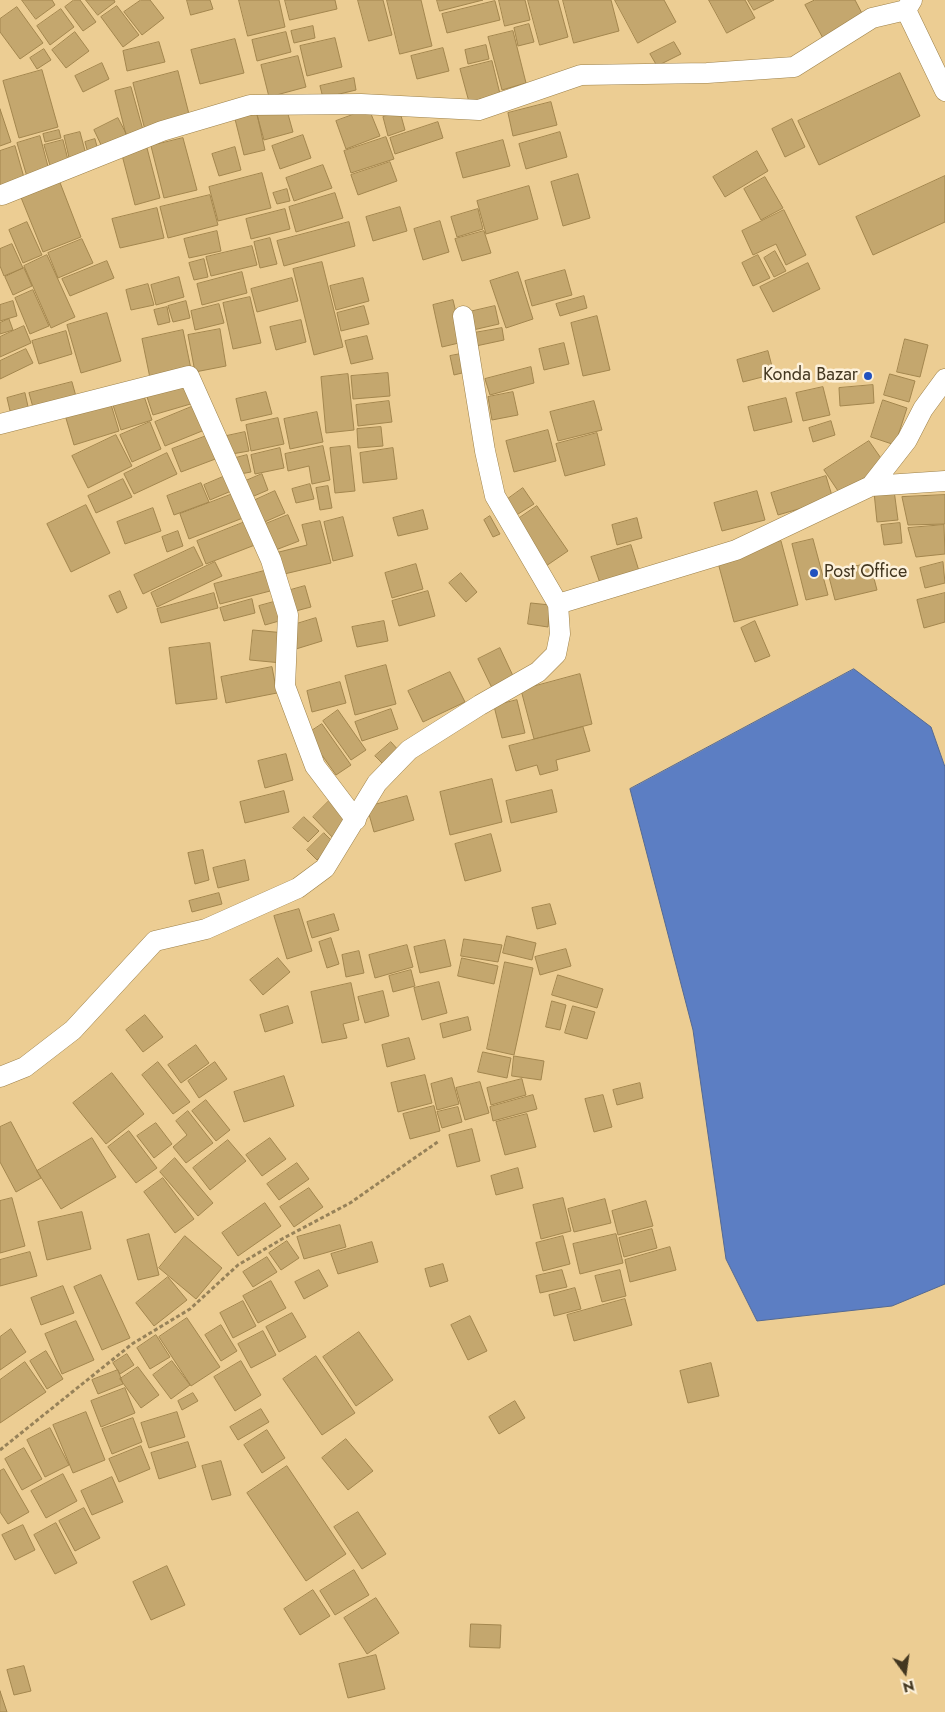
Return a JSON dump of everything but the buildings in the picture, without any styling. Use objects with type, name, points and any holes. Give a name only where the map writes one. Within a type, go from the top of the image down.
[{"type":"street","points":[[2,195],[162,130],[250,105],[361,104],[479,110],[582,75],[707,73],[794,67],[872,18],[909,5],[945,91]]},
{"type":"street","points":[[0,1077],[25,1067],[73,1030],[155,941],[206,929],[298,888],[325,868],[378,783],[410,750],[480,705],[538,672],[556,654],[560,634],[558,604],[494,496],[463,316]]},
{"type":"street","points":[[0,424],[189,376],[271,560],[288,615],[285,686],[315,766],[356,820]]},
{"type":"street","points":[[871,486],[907,440],[922,409],[945,379]]},
{"type":"street","points":[[558,604],[736,550],[871,486],[945,481]]},
{"type":"path","points":[[0,1450],[132,1344],[190,1309],[238,1266],[282,1239],[350,1203],[439,1141]]},
{"type":"water","points":[[854,669],[931,727],[945,767],[945,1284],[892,1306],[757,1321],[726,1259],[693,1030],[630,789]]},
{"type":"place","name":"Konda Bazar","points":[[868,376]]},
{"type":"place","name":"Post Office","points":[[814,573]]}]
